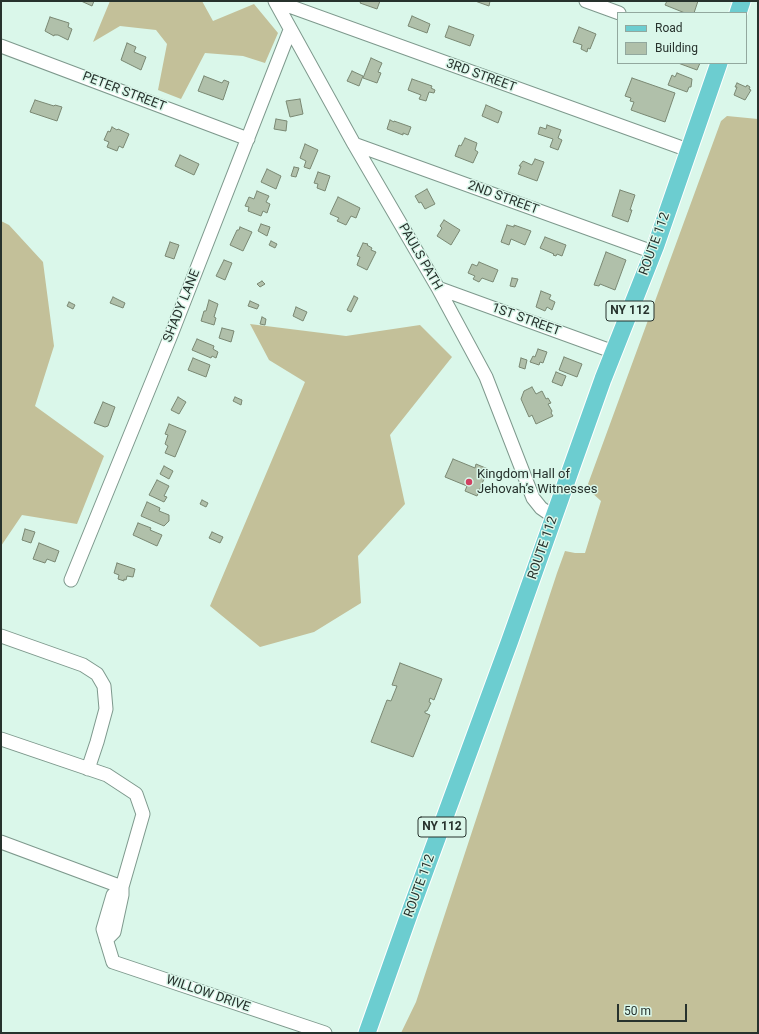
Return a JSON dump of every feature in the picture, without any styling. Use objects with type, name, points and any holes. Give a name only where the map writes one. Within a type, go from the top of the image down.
[{"type":"main road","points":[[738,12],[742,1]]},
{"type":"main road","name":"ROUTE 112","points":[[367,1033],[510,643],[614,352],[653,252],[719,64]]},
{"type":"street","name":"PAULS PATH","points":[[275,1],[354,144],[438,288],[486,377],[533,498],[541,508],[554,517]]},
{"type":"street","name":"3RD STREET","points":[[275,1],[688,150]]},
{"type":"street","points":[[586,1],[617,12]]},
{"type":"street","name":"SHADY LANE","points":[[71,580],[171,335],[290,30]]},
{"type":"street","name":"PETER STREET","points":[[1,46],[248,139]]},
{"type":"street","name":"2ND STREET","points":[[354,144],[653,252]]},
{"type":"street","name":"1ST STREET","points":[[438,288],[614,352]]},
{"type":"street","points":[[1,636],[83,665],[97,674],[104,686],[106,709],[88,768]]},
{"type":"street","name":"WILLOW DRIVE","points":[[1,739],[107,775],[136,794],[143,814],[122,887],[113,895],[111,919],[103,929],[113,962],[325,1033]]},
{"type":"street","points":[[1,842],[122,887]]},
{"type":"shaded area","points":[[110,1],[202,1],[213,21],[254,4],[278,33],[265,63],[243,56],[205,53],[181,99],[158,90],[167,44],[156,30],[120,26],[93,42]]},
{"type":"shaded area","points":[[727,116],[758,119],[758,1033],[401,1033],[416,1002],[565,551],[585,553],[601,501],[590,491],[588,484],[721,121]]},
{"type":"shaded area","points":[[1,221],[9,225],[43,262],[54,346],[35,406],[104,456],[77,524],[22,515],[1,546]]},
{"type":"shaded area","points":[[250,324],[346,336],[420,325],[452,357],[390,435],[405,504],[358,556],[361,603],[314,632],[260,647],[210,606],[305,382],[269,360]]},
{"type":"building","points":[[81,1],[94,1],[92,6]]},
{"type":"building","points":[[361,1],[380,1],[377,9],[360,3]]},
{"type":"building","points":[[475,1],[490,1],[489,6]]},
{"type":"building","points":[[667,1],[698,1],[694,12],[682,12],[665,5]]},
{"type":"building","points":[[412,16],[430,24],[427,33],[408,26]]},
{"type":"building","points":[[50,17],[69,23],[68,27],[72,29],[68,40],[58,35],[54,36],[45,31]]},
{"type":"building","points":[[449,26],[474,35],[470,46],[445,37]]},
{"type":"building","points":[[579,27],[596,34],[590,49],[588,48],[587,52],[581,49],[582,45],[573,42]]},
{"type":"building","points":[[127,43],[136,47],[134,52],[146,57],[141,70],[121,60]]},
{"type":"building","points":[[371,58],[382,63],[378,72],[381,73],[377,83],[363,78]]},
{"type":"building","points":[[681,64],[700,64],[697,70]]},
{"type":"building","points":[[352,71],[363,76],[359,86],[347,81]]},
{"type":"building","points":[[677,73],[692,79],[691,87],[689,87],[687,92],[668,85],[672,75],[675,77]]},
{"type":"building","points":[[204,76],[222,83],[224,80],[229,82],[223,100],[198,91]]},
{"type":"building","points":[[632,78],[675,93],[665,122],[631,110],[634,102],[630,101],[631,98],[625,96]]},
{"type":"building","points":[[412,79],[432,86],[431,88],[435,90],[434,93],[429,92],[426,101],[419,99],[421,95],[408,90]]},
{"type":"building","points":[[737,83],[750,87],[749,89],[751,90],[745,100],[734,95]]},
{"type":"building","points":[[300,99],[303,114],[290,117],[286,101]]},
{"type":"building","points":[[35,100],[62,107],[57,121],[30,112]]},
{"type":"building","points":[[486,105],[502,112],[498,123],[482,116]]},
{"type":"building","points":[[276,119],[287,121],[286,131],[274,129]]},
{"type":"building","points":[[390,120],[411,127],[408,135],[403,133],[403,135],[387,129]]},
{"type":"building","points":[[547,125],[561,130],[558,138],[562,140],[558,150],[550,147],[553,139],[538,134],[540,127],[546,129]]},
{"type":"building","points":[[112,127],[129,134],[123,148],[119,146],[117,151],[107,147],[109,142],[104,140],[108,131],[110,132]]},
{"type":"building","points":[[465,138],[477,143],[475,150],[478,152],[473,163],[455,156],[459,145],[461,146]]},
{"type":"building","points":[[305,144],[318,150],[310,169],[304,167],[306,161],[300,158]]},
{"type":"building","points":[[180,155],[199,164],[194,175],[175,166]]},
{"type":"building","points":[[535,159],[544,162],[537,181],[518,174],[521,166],[519,166],[523,161],[532,165]]},
{"type":"building","points":[[294,167],[299,168],[296,177],[291,176]]},
{"type":"building","points":[[267,169],[281,176],[276,189],[261,182]]},
{"type":"building","points":[[318,172],[330,176],[325,191],[317,188],[318,184],[314,183]]},
{"type":"building","points":[[427,189],[435,204],[425,209],[415,196]]},
{"type":"building","points":[[620,190],[635,195],[628,222],[612,216]]},
{"type":"building","points":[[257,191],[269,196],[266,202],[270,204],[267,213],[263,211],[261,216],[248,211],[249,207],[245,206],[249,197],[254,199]]},
{"type":"building","points":[[338,197],[360,208],[356,218],[351,216],[346,225],[337,221],[339,218],[330,214]]},
{"type":"building","points":[[444,220],[460,230],[451,245],[437,236],[442,228],[440,226]]},
{"type":"building","points":[[261,224],[270,227],[267,236],[258,231]]},
{"type":"building","points":[[507,225],[514,227],[514,225],[531,231],[525,245],[511,239],[509,245],[501,242]]},
{"type":"building","points":[[240,227],[252,232],[243,251],[230,245]]},
{"type":"building","points":[[545,237],[566,245],[562,256],[557,254],[556,256],[553,255],[554,254],[540,248]]},
{"type":"building","points":[[271,241],[277,244],[275,248],[269,245]]},
{"type":"building","points":[[170,242],[179,245],[174,259],[165,256]]},
{"type":"building","points":[[363,243],[368,244],[367,245],[372,248],[371,250],[376,252],[367,270],[357,265],[360,257],[357,256]]},
{"type":"building","points":[[606,252],[626,260],[615,290],[600,284],[599,286],[594,285]]},
{"type":"building","points":[[224,260],[232,263],[225,280],[216,276]]},
{"type":"building","points":[[479,262],[498,270],[493,282],[482,278],[479,282],[473,279],[475,276],[468,273],[472,264],[477,266]]},
{"type":"building","points":[[512,278],[518,279],[515,287],[510,286]]},
{"type":"building","points":[[262,281],[265,284],[260,287],[257,284]]},
{"type":"building","points":[[541,291],[551,295],[549,299],[555,302],[552,310],[547,307],[545,311],[536,307]]},
{"type":"building","points":[[354,296],[358,298],[351,312],[347,310]]},
{"type":"building","points":[[113,297],[125,303],[123,308],[110,303]]},
{"type":"building","points":[[209,300],[218,304],[214,317],[216,318],[214,325],[201,321]]},
{"type":"building","points":[[250,301],[259,305],[257,309],[248,306]]},
{"type":"building","points":[[69,302],[75,305],[73,309],[67,306]]},
{"type":"building","points":[[296,307],[307,312],[303,321],[293,316]]},
{"type":"building","points":[[262,317],[266,319],[265,325],[260,324]]},
{"type":"building","points":[[222,328],[234,331],[231,342],[219,338]]},
{"type":"building","points":[[197,339],[214,346],[213,349],[218,352],[216,358],[212,356],[211,358],[192,350]]},
{"type":"building","points":[[538,349],[547,352],[543,363],[540,362],[539,365],[530,362],[533,356],[535,357]]},
{"type":"building","points":[[564,357],[582,364],[577,377],[559,370]]},
{"type":"building","points":[[193,358],[210,365],[206,377],[188,370]]},
{"type":"building","points":[[521,358],[527,360],[525,369],[519,367]]},
{"type":"building","points":[[556,372],[566,376],[562,386],[552,382]]},
{"type":"building","points":[[532,387],[536,394],[542,391],[546,399],[548,398],[551,403],[548,404],[553,416],[536,424],[532,415],[529,417],[521,399],[524,391]]},
{"type":"building","points":[[178,397],[186,402],[179,414],[171,410]]},
{"type":"building","points":[[235,397],[242,400],[241,405],[233,401]]},
{"type":"building","points":[[103,402],[115,407],[108,426],[105,427],[94,423]]},
{"type":"building","points":[[169,424],[186,431],[175,457],[165,453],[168,446],[165,444],[168,435],[165,434]]},
{"type":"building","name":"Kingdom Hall of Jehovah’s Witnesses","points":[[453,459],[475,468],[476,464],[488,469],[477,496],[465,491],[467,486],[445,477]]},
{"type":"building","points":[[164,466],[173,471],[169,479],[160,474]]},
{"type":"building","points":[[157,480],[169,486],[164,496],[167,497],[164,502],[149,495]]},
{"type":"building","points":[[202,500],[208,503],[206,507],[200,504]]},
{"type":"building","points":[[147,502],[160,508],[159,511],[169,515],[169,521],[164,526],[141,516]]},
{"type":"building","points":[[138,523],[151,528],[150,530],[162,535],[157,546],[133,535]]},
{"type":"building","points":[[25,529],[35,532],[31,543],[22,540]]},
{"type":"building","points":[[212,532],[223,537],[220,543],[209,538]]},
{"type":"building","points":[[39,543],[59,551],[55,562],[47,559],[45,563],[33,559]]},
{"type":"building","points":[[117,563],[135,569],[133,577],[127,576],[126,580],[124,579],[124,581],[118,579],[119,575],[114,573]]},
{"type":"building","points":[[400,663],[442,679],[434,700],[430,698],[429,702],[431,703],[427,711],[425,711],[425,713],[430,715],[413,757],[371,742],[387,700],[391,701],[397,686],[392,685]]},
{"type":"place","name":"Kingdom Hall of Jehovah’s Witnesses","points":[[469,482]]}]
